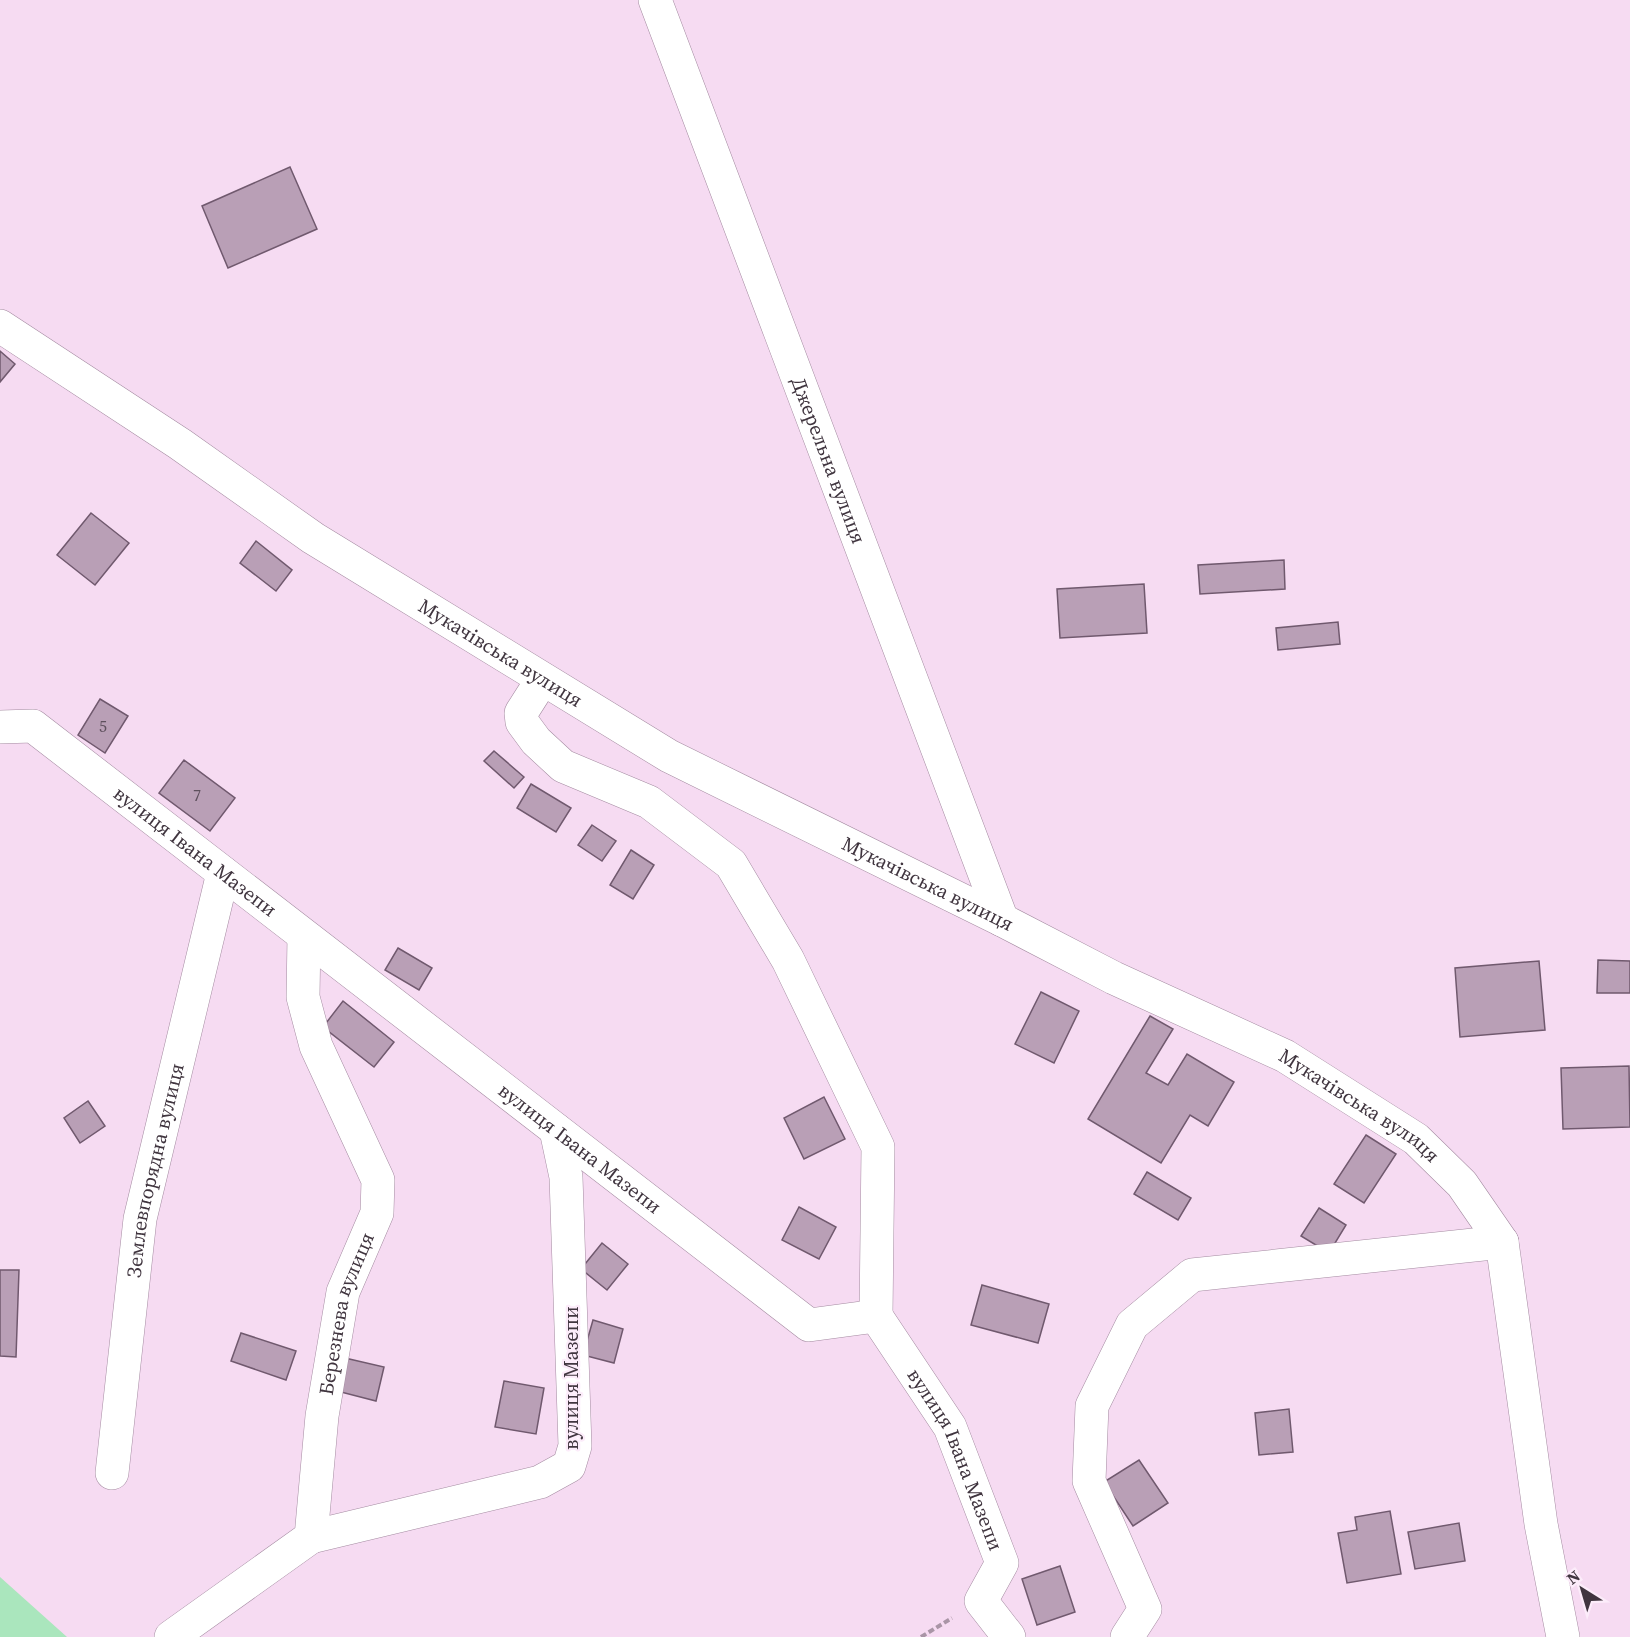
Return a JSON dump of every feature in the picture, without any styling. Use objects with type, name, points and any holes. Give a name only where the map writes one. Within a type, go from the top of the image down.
[{"type":"street","name":"Джерельна вулиця","points":[[655,0],[1002,920]]},
{"type":"street","name":"Мукачівська вулиця","points":[[0,326],[180,444],[313,538],[669,756],[1002,920],[1114,978],[1285,1056],[1416,1139],[1462,1184],[1502,1242],[1541,1524],[1563,1637]]},
{"type":"street","points":[[542,680],[521,713],[522,722],[536,741],[563,766],[649,802],[731,864],[788,960],[878,1147],[876,1316]]},
{"type":"street","name":"вулиця Івана Мазепи","points":[[0,728],[33,726],[809,1326],[876,1316],[950,1427],[1002,1563],[981,1601],[1009,1637]]},
{"type":"street","name":"Землевпорядна вулиця","points":[[112,1473],[140,1220],[224,873]]},
{"type":"street","name":"Березнева вулиця","points":[[304,936],[303,997],[316,1046],[378,1180],[377,1213],[343,1292],[322,1416],[312,1537]]},
{"type":"street","name":"вулиця Мазепи","points":[[312,1537],[540,1482],[569,1466],[575,1446],[566,1178],[556,1130]]},
{"type":"street","points":[[1127,1637],[1145,1609],[1089,1481],[1092,1406],[1132,1325],[1192,1275],[1502,1242]]},
{"type":"street","points":[[171,1637],[312,1537]]},
{"type":"green space","points":[[0,1577],[67,1637],[0,1637]]},
{"type":"building","points":[[290,167],[317,229],[228,268],[202,206]]},
{"type":"building","points":[[0,351],[15,364],[0,382]]},
{"type":"building","points":[[91,513],[129,543],[95,585],[57,555]]},
{"type":"building","points":[[256,541],[292,570],[276,591],[240,563]]},
{"type":"building","points":[[1284,560],[1285,589],[1200,594],[1198,565]]},
{"type":"building","points":[[1144,584],[1147,633],[1060,638],[1057,589]]},
{"type":"building","points":[[1338,622],[1340,644],[1278,650],[1276,628]]},
{"type":"building","points":[[100,699],[128,716],[105,753],[78,735]]},
{"type":"building","points":[[494,751],[524,777],[514,788],[484,761]]},
{"type":"building","points":[[184,760],[235,798],[210,831],[159,793]]},
{"type":"building","points":[[531,784],[571,808],[556,832],[517,808]]},
{"type":"building","points":[[592,825],[616,841],[602,861],[578,845]]},
{"type":"building","points":[[631,850],[654,865],[633,899],[610,885]]},
{"type":"building","points":[[398,948],[432,968],[419,990],[385,970]]},
{"type":"building","points":[[1598,960],[1630,961],[1630,993],[1597,993]]},
{"type":"building","points":[[1539,961],[1545,1030],[1460,1037],[1455,968]]},
{"type":"building","points":[[1041,992],[1079,1011],[1054,1063],[1015,1044]]},
{"type":"building","points":[[343,1001],[394,1042],[374,1067],[323,1027]]},
{"type":"building","points":[[1150,1016],[1173,1029],[1146,1073],[1168,1085],[1187,1054],[1234,1082],[1208,1126],[1190,1115],[1161,1163],[1088,1119]]},
{"type":"building","points":[[1629,1066],[1630,1127],[1563,1129],[1561,1068]]},
{"type":"building","points":[[824,1097],[845,1139],[804,1159],[784,1118]]},
{"type":"building","points":[[88,1101],[105,1126],[80,1143],[64,1118]]},
{"type":"building","points":[[1366,1135],[1396,1154],[1364,1203],[1334,1184]]},
{"type":"building","points":[[1147,1172],[1191,1198],[1178,1220],[1134,1194]]},
{"type":"building","points":[[799,1207],[836,1227],[819,1259],[782,1240]]},
{"type":"building","points":[[1319,1208],[1346,1225],[1329,1253],[1301,1236]]},
{"type":"building","points":[[602,1243],[628,1264],[607,1290],[581,1269]]},
{"type":"building","points":[[0,1270],[19,1270],[16,1357],[0,1356]]},
{"type":"building","points":[[982,1285],[1049,1304],[1038,1343],[971,1325]]},
{"type":"building","points":[[593,1320],[623,1329],[614,1363],[583,1355]]},
{"type":"building","points":[[241,1333],[296,1351],[286,1380],[231,1361]]},
{"type":"building","points":[[345,1358],[384,1367],[376,1401],[337,1391]]},
{"type":"building","points":[[504,1381],[544,1388],[536,1434],[495,1427]]},
{"type":"building","points":[[1289,1409],[1293,1452],[1259,1455],[1255,1413]]},
{"type":"building","points":[[1139,1460],[1168,1503],[1133,1526],[1104,1482]]},
{"type":"building","points":[[1390,1511],[1401,1574],[1347,1583],[1338,1533],[1357,1530],[1355,1517]]},
{"type":"building","points":[[1459,1523],[1465,1561],[1415,1569],[1408,1532]]},
{"type":"building","points":[[1060,1566],[1075,1612],[1037,1625],[1022,1579]]}]
